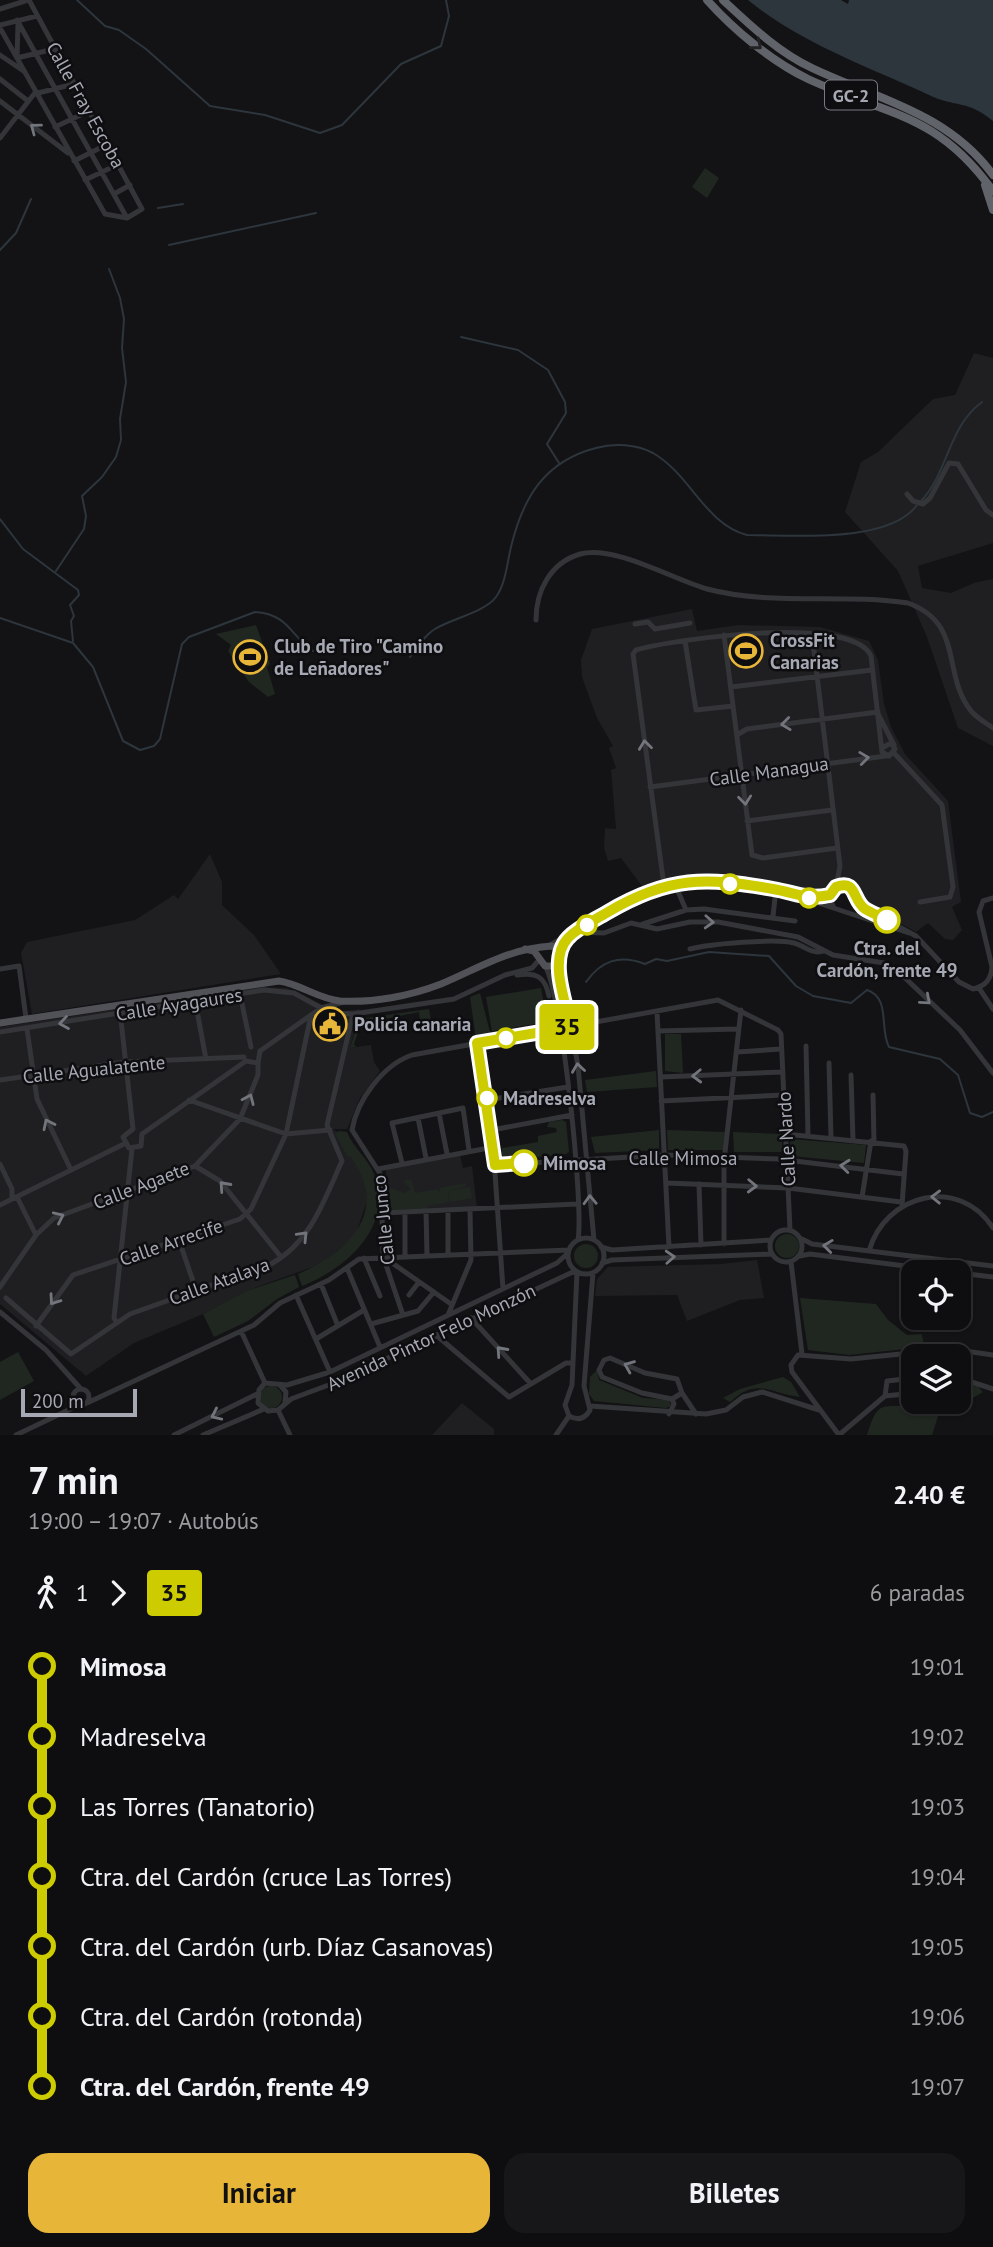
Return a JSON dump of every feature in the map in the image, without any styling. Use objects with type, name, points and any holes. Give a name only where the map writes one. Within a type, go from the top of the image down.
[{"type":"highway","name":"GC-2","points":[[707,0],[787,67],[808,79],[913,119],[943,138],[969,162],[993,191]]},
{"type":"highway","name":"GC-2","points":[[723,0],[795,59],[932,120],[974,152],[993,175]]},
{"type":"highway","points":[[868,90],[912,105],[952,129]]},
{"type":"highway","points":[[975,148],[993,169]]},
{"type":"highway","points":[[969,162],[984,184],[993,210]]},
{"type":"main road","points":[[542,963],[547,947]]},
{"type":"main road","points":[[0,1023],[91,1009],[119,1010],[279,981],[304,987],[333,1000],[378,1000],[426,989],[503,954],[525,949],[547,947],[558,949],[560,958],[555,966],[542,963],[534,951],[525,949]]},
{"type":"street","points":[[0,9],[29,0]]},
{"type":"street","name":"Calle Fray Escoba","points":[[29,0],[142,209],[127,218]]},
{"type":"street","points":[[37,16],[0,26],[105,214],[127,218]]},
{"type":"street","points":[[18,20],[127,218]]},
{"type":"street","points":[[18,20],[18,58]]},
{"type":"street","points":[[0,44],[5,37]]},
{"type":"street","points":[[18,58],[54,49]]},
{"type":"street","points":[[0,55],[25,72]]},
{"type":"street","points":[[0,79],[28,101]]},
{"type":"street","points":[[0,138],[36,92],[74,84]]},
{"type":"street","points":[[0,101],[72,158]]},
{"type":"street","points":[[55,127],[89,111]]},
{"type":"street","points":[[0,124],[7,129]]},
{"type":"street","points":[[72,158],[91,153],[108,144]]},
{"type":"street","points":[[85,180],[119,164]]},
{"type":"street","points":[[114,194],[131,185]]},
{"type":"street","points":[[907,494],[913,501],[923,504],[930,498],[949,463],[958,464],[986,510],[993,515]]},
{"type":"street","points":[[536,620],[538,595],[552,571],[583,553],[611,555],[724,593],[908,603],[927,611],[942,626],[966,703],[975,716],[993,728]]},
{"type":"street","points":[[635,624],[648,622],[655,629],[657,645]]},
{"type":"street","points":[[655,629],[690,623]]},
{"type":"street","points":[[811,634],[837,848],[840,866],[848,885],[855,890],[864,908],[925,943],[966,987],[979,988],[988,981],[992,967],[980,906],[983,901],[993,898]]},
{"type":"street","points":[[664,886],[633,654],[639,649],[657,645],[724,635],[811,634],[862,646],[870,656],[882,748],[933,792],[944,814],[953,887],[950,897],[920,902]]},
{"type":"street","points":[[724,635],[752,854],[763,858],[837,848]]},
{"type":"street","points":[[685,640],[696,710],[733,706]]},
{"type":"street","points":[[731,687],[872,670]]},
{"type":"street","points":[[737,735],[747,729],[878,713]]},
{"type":"street","points":[[878,713],[894,746],[891,754]]},
{"type":"street","points":[[882,748],[887,743],[894,746]]},
{"type":"street","name":"Calle Managua","points":[[650,787],[891,754]]},
{"type":"street","points":[[747,821],[832,810]]},
{"type":"street","points":[[804,898],[830,895],[836,887],[840,866]]},
{"type":"street","points":[[547,947],[622,904],[664,886],[689,880],[776,889],[909,933]]},
{"type":"street","points":[[674,883],[686,910]]},
{"type":"street","points":[[836,887],[848,885]]},
{"type":"street","points":[[773,916],[776,889]]},
{"type":"street","points":[[830,895],[833,906]]},
{"type":"street","points":[[845,911],[853,907],[857,898]]},
{"type":"street","points":[[643,924],[686,910],[717,909],[795,921]]},
{"type":"street","points":[[602,1263],[601,1247],[594,1240],[587,1159],[560,958],[565,942],[575,932],[604,933],[628,923],[657,929],[690,922],[719,922],[798,937],[824,951],[884,963],[902,975],[960,1030],[993,1073]]},
{"type":"street","points":[[690,948],[719,942],[786,942],[815,952],[824,951]]},
{"type":"street","points":[[487,985],[542,963],[559,1029],[572,1115],[578,1240],[568,1252],[569,1263],[576,1271],[593,1273]]},
{"type":"street","points":[[0,969],[19,966],[26,1018]]},
{"type":"street","points":[[487,985],[516,975],[537,975],[545,982],[556,1015]]},
{"type":"street","name":"Calle Ayagaures","points":[[0,1032],[119,1010],[281,990],[308,999],[330,1013],[353,1014],[454,999],[487,985]]},
{"type":"street","points":[[979,988],[993,1009]]},
{"type":"street","points":[[240,995],[244,1001],[251,1047]]},
{"type":"street","points":[[200,1000],[198,1011],[202,1050],[206,1059]]},
{"type":"street","points":[[503,1289],[494,1147],[477,1043],[718,1000],[780,1032],[781,1049],[737,1052]]},
{"type":"street","points":[[245,1059],[250,1064],[258,1063],[260,1051],[321,1008],[347,1001]]},
{"type":"street","points":[[119,1010],[133,1129]]},
{"type":"street","points":[[724,1244],[725,1158],[741,1010]]},
{"type":"street","points":[[657,1012],[669,1247]]},
{"type":"street","name":"Calle Atalaya","points":[[6,1298],[71,1354],[130,1314],[271,1264],[281,1257],[308,1233],[342,1161],[327,1125],[345,1038],[353,1014]]},
{"type":"street","name":"Calle Arrecife","points":[[36,1326],[73,1275],[240,1219],[247,1214],[286,1134],[311,1015]]},
{"type":"street","points":[[27,1029],[40,1108],[71,1170]]},
{"type":"street","points":[[658,1031],[738,1029]]},
{"type":"street","name":"Calle Junco","points":[[403,1315],[383,1256],[382,1183],[378,1169],[352,1130],[368,1092],[400,1061],[412,1055],[477,1043]]},
{"type":"street","points":[[806,1046],[808,1135]]},
{"type":"street","points":[[251,1047],[260,1051]]},
{"type":"street","points":[[142,1133],[234,1069],[245,1059],[247,1050],[251,1047]]},
{"type":"street","name":"Calle Nardo","points":[[781,1049],[790,1230]]},
{"type":"street","points":[[230,1058],[234,1069]]},
{"type":"street","name":"Calle Agualatente","points":[[0,1080],[125,1062],[245,1059]]},
{"type":"street","name":"Calle Agaete","points":[[0,1287],[36,1235],[54,1218],[195,1166],[240,1119],[258,1075],[258,1063]]},
{"type":"street","points":[[829,1063],[831,1138]]},
{"type":"street","points":[[661,1077],[783,1072]]},
{"type":"street","points":[[851,1075],[853,1140]]},
{"type":"street","points":[[487,1100],[568,1087]]},
{"type":"street","points":[[661,1101],[783,1095]]},
{"type":"street","points":[[862,1197],[873,1141],[873,1095]]},
{"type":"street","points":[[189,1100],[286,1134],[330,1130]]},
{"type":"street","points":[[402,1163],[392,1123],[463,1108],[468,1150]]},
{"type":"street","points":[[439,1113],[447,1154]]},
{"type":"street","points":[[492,1130],[572,1115]]},
{"type":"street","points":[[418,1118],[426,1158]]},
{"type":"street","points":[[133,1129],[142,1133]]},
{"type":"street","points":[[124,1144],[125,1134],[133,1129]]},
{"type":"street","points":[[132,1149],[141,1146],[142,1133]]},
{"type":"street","points":[[785,1134],[904,1146],[906,1151],[902,1203],[884,1220],[869,1251]]},
{"type":"street","points":[[0,1205],[124,1144]]},
{"type":"street","points":[[124,1144],[132,1149]]},
{"type":"street","points":[[378,1169],[494,1147]]},
{"type":"street","points":[[117,1323],[114,1318],[132,1149]]},
{"type":"street","name":"Calle Mimosa","points":[[495,1165],[665,1155],[787,1160],[903,1174]]},
{"type":"street","points":[[0,1164],[36,1235]]},
{"type":"street","points":[[195,1166],[220,1181],[281,1257]]},
{"type":"street","points":[[667,1183],[788,1188],[902,1203],[932,1196],[956,1199],[975,1209],[993,1228]]},
{"type":"street","points":[[699,1184],[701,1245]]},
{"type":"street","points":[[382,1213],[498,1210],[577,1204]]},
{"type":"street","points":[[426,1211],[427,1255]]},
{"type":"street","points":[[447,1254],[448,1211]]},
{"type":"street","points":[[447,1316],[471,1252],[470,1211]]},
{"type":"street","points":[[405,1212],[405,1256]]},
{"type":"street","points":[[601,1247],[669,1247],[771,1240],[779,1231],[790,1230],[811,1244],[993,1266]]},
{"type":"street","points":[[800,1256],[802,1239]]},
{"type":"street","points":[[179,1240],[197,1290]]},
{"type":"street","points":[[578,1240],[594,1240]]},
{"type":"street","points":[[771,1240],[772,1254]]},
{"type":"street","points":[[16,1435],[241,1331],[296,1295],[321,1284],[364,1258],[471,1252],[568,1252]]},
{"type":"street","name":"Avenida Pintor Felo Monzón","points":[[280,1385],[330,1372],[557,1263],[568,1252]]},
{"type":"street","points":[[576,1271],[573,1363],[565,1405],[569,1416],[577,1419],[585,1417],[590,1406],[584,1386],[593,1273],[602,1263],[612,1260],[772,1254],[780,1261],[791,1262],[810,1254],[901,1265]]},
{"type":"street","points":[[383,1256],[434,1292],[453,1301],[461,1309]]},
{"type":"street","points":[[364,1258],[380,1296]]},
{"type":"street","points":[[791,1262],[802,1354]]},
{"type":"street","points":[[347,1268],[380,1347]]},
{"type":"street","name":"Avenida Pintor Felo Monzón","points":[[285,1402],[334,1383],[576,1271]]},
{"type":"street","points":[[971,1274],[993,1277]]},
{"type":"street","points":[[410,1295],[419,1282]]},
{"type":"street","points":[[321,1284],[338,1326]]},
{"type":"street","points":[[371,1324],[422,1308],[434,1292]]},
{"type":"street","points":[[296,1295],[330,1372]]},
{"type":"street","points":[[316,1339],[364,1310]]},
{"type":"street","points":[[0,1312],[46,1350],[71,1382],[88,1393],[99,1396]]},
{"type":"street","points":[[471,1318],[531,1384]]},
{"type":"street","points":[[241,1331],[265,1383]]},
{"type":"street","points":[[436,1335],[509,1397],[566,1363],[573,1363]]},
{"type":"street","points":[[971,1352],[993,1355]]},
{"type":"street","points":[[901,1356],[851,1359],[802,1354],[794,1358],[791,1365],[792,1372],[803,1389],[839,1435],[885,1396],[901,1394]]},
{"type":"street","points":[[686,1402],[642,1393],[602,1377],[598,1370],[604,1360],[610,1358],[645,1373],[677,1379],[686,1402],[696,1414]]},
{"type":"street","points":[[885,1396],[887,1381],[901,1379]]},
{"type":"street","points":[[71,1382],[73,1396],[79,1405]]},
{"type":"street","points":[[971,1382],[993,1389]]},
{"type":"street","points":[[265,1383],[280,1385],[286,1392],[285,1402],[278,1410]]},
{"type":"street","points":[[174,1435],[257,1394],[265,1383]]},
{"type":"street","points":[[68,1410],[73,1396],[80,1389]]},
{"type":"street","points":[[796,1403],[804,1397],[803,1389]]},
{"type":"street","points":[[590,1406],[696,1414],[726,1410],[751,1393],[762,1392],[820,1410]]},
{"type":"street","points":[[87,1403],[88,1393]]},
{"type":"street","points":[[672,1399],[682,1393]]},
{"type":"street","points":[[257,1394],[264,1409]]},
{"type":"street","points":[[568,1398],[578,1394],[587,1399]]},
{"type":"street","points":[[669,1414],[673,1408],[672,1399]]},
{"type":"street","points":[[203,1435],[264,1409],[278,1410]]},
{"type":"street","points":[[278,1410],[289,1435]]},
{"type":"street","points":[[556,1435],[569,1416]]},
{"type":"shaded area","points":[[748,0],[841,0],[848,4],[849,0],[993,0],[993,121],[975,109],[938,99],[813,42]]},
{"type":"shaded area","points":[[705,168],[719,178],[707,198],[692,187]]},
{"type":"shaded area","points":[[974,353],[993,358],[993,543],[918,566],[922,588],[951,593],[974,583],[993,579],[993,746],[958,728],[927,637],[898,571],[845,512],[861,462],[878,452],[933,399],[955,395]]},
{"type":"shaded area","points":[[692,609],[697,631],[738,625],[820,627],[869,641],[878,660],[884,704],[891,727],[905,754],[948,801],[961,902],[952,907],[962,930],[953,940],[945,939],[928,923],[916,932],[864,904],[859,890],[850,880],[832,884],[820,894],[812,895],[774,883],[693,875],[667,878],[644,889],[621,858],[608,861],[604,848],[605,828],[616,829],[611,770],[616,768],[609,748],[613,746],[597,718],[582,677],[581,660],[592,629]]},
{"type":"shaded area","name":"Club de Tiro \"Camino de Leñadores\"","points":[[256,625],[270,664],[267,667],[275,694],[268,697],[249,682],[228,651],[231,645],[216,634]]},
{"type":"shaded area","points":[[210,854],[222,882],[222,905],[254,935],[281,974],[32,1014],[21,953],[27,942],[135,920],[174,895],[178,899]]},
{"type":"shaded area","points":[[264,987],[287,988],[332,1009],[360,1009],[350,1048],[371,1045],[374,1062],[380,1071],[360,1098],[347,1129],[333,1129],[338,1133],[347,1156],[350,1155],[364,1174],[367,1201],[355,1237],[321,1264],[246,1291],[203,1314],[134,1343],[86,1376],[0,1304],[0,1027]]},
{"type":"shaded area","points":[[541,988],[547,1022],[492,1031],[486,997]]},
{"type":"shaded area","points":[[480,993],[491,1036],[476,1039],[470,997]]},
{"type":"shaded area","points":[[429,1009],[431,1021],[426,1019],[420,1022],[419,1012],[361,1024],[354,1044],[356,1047],[350,1048],[359,1019]]},
{"type":"shaded area","points":[[665,1034],[681,1034],[683,1073],[665,1071]]},
{"type":"shaded area","points":[[656,1071],[657,1087],[587,1092],[585,1080]]},
{"type":"shaded area","points":[[549,1122],[566,1122],[569,1152],[566,1154],[500,1161],[502,1148],[538,1142],[538,1136],[557,1132],[556,1128],[547,1127]]},
{"type":"shaded area","points":[[659,1130],[659,1150],[595,1153],[591,1137]]},
{"type":"shaded area","points":[[667,1130],[725,1132],[723,1150],[668,1150]]},
{"type":"shaded area","points":[[347,1132],[374,1174],[379,1193],[378,1211],[362,1244],[349,1257],[334,1269],[302,1286],[298,1274],[317,1265],[348,1241],[365,1212],[366,1195],[362,1176],[335,1133]]},
{"type":"shaded area","points":[[733,1132],[781,1134],[783,1152],[734,1152]]},
{"type":"shaded area","points":[[790,1139],[866,1145],[864,1163],[791,1156]]},
{"type":"shaded area","points":[[460,1154],[463,1168],[472,1166],[477,1208],[389,1210],[386,1207],[386,1169]]},
{"type":"shaded area","points":[[411,1179],[415,1193],[438,1189],[440,1193],[440,1188],[466,1183],[466,1186],[451,1190],[470,1187],[472,1198],[450,1202],[448,1190],[449,1202],[427,1206],[427,1209],[389,1210],[386,1207],[386,1186],[404,1193],[411,1189],[403,1181]]},
{"type":"shaded area","points":[[787,1234],[795,1238],[799,1246],[795,1254],[787,1258],[779,1254],[775,1246],[779,1238]]},
{"type":"shaded area","points":[[586,1244],[594,1248],[598,1256],[594,1264],[586,1268],[578,1264],[574,1256],[578,1248]]},
{"type":"shaded area","points":[[757,1260],[764,1298],[740,1300],[687,1321],[677,1295],[595,1296],[597,1279],[608,1267],[721,1264]]},
{"type":"shaded area","points":[[295,1275],[299,1287],[277,1299],[248,1321],[214,1337],[203,1314],[246,1291]]},
{"type":"shaded area","points":[[800,1298],[876,1304],[888,1320],[907,1335],[922,1334],[924,1344],[901,1344],[901,1349],[849,1355],[808,1350]]},
{"type":"shaded area","points":[[18,1352],[34,1381],[0,1400],[0,1362]]},
{"type":"shaded area","points":[[597,1370],[599,1380],[643,1398],[669,1400],[671,1406],[666,1408],[594,1401],[589,1394],[590,1377]]},
{"type":"shaded area","points":[[783,1377],[791,1382],[800,1397],[756,1388],[740,1394],[730,1402],[723,1398],[740,1389]]},
{"type":"shaded area","points":[[971,1385],[983,1392],[971,1399]]},
{"type":"shaded area","points":[[271,1386],[279,1389],[282,1397],[279,1405],[271,1408],[263,1405],[260,1397],[263,1389]]},
{"type":"shaded area","points":[[462,1403],[494,1429],[494,1435],[432,1435]]},
{"type":"shaded area","points":[[901,1406],[901,1414],[938,1416],[932,1435],[867,1435],[874,1415],[882,1407]]},
{"type":"waterway","points":[[77,0],[105,26],[119,30],[146,49],[210,106],[265,115],[320,133],[342,125],[401,64],[441,46],[449,16],[446,0]]},
{"type":"waterway","points":[[0,250],[16,233],[31,199]]},
{"type":"waterway","points":[[158,208],[183,204]]},
{"type":"waterway","points":[[169,245],[316,213]]},
{"type":"waterway","points":[[56,571],[84,529],[86,516],[82,496],[102,477],[116,457],[121,440],[120,419],[126,382],[122,348],[124,319],[120,298],[109,269]]},
{"type":"waterway","points":[[461,337],[518,350],[548,370],[565,402],[566,413],[547,444],[559,463]]},
{"type":"waterway","points":[[921,501],[938,476],[962,424],[982,402]]},
{"type":"waterway","points":[[410,657],[431,632],[484,607],[496,597],[504,579],[516,529],[530,497],[550,472],[563,462],[596,448],[625,445],[653,453],[678,474],[720,521],[747,535],[813,536],[863,532],[885,526],[903,517],[917,505]]},
{"type":"waterway","points":[[0,519],[23,549],[78,590],[79,595],[70,605],[74,616],[71,621],[73,641]]},
{"type":"waterway","points":[[0,618],[73,643],[93,667],[123,741],[140,750],[154,746],[160,739],[182,644],[189,637],[255,612],[275,617],[313,651]]},
{"type":"waterway","points":[[586,982],[598,969],[611,961],[627,960],[645,964],[656,959],[667,961],[709,952],[769,956],[796,986],[813,996],[851,1003],[867,990],[874,994],[882,1007],[889,1047],[940,1059],[958,1075],[970,1113],[982,1117],[993,1112]]},
{"type":"bus line","name":"35","points":[[524,1163],[495,1165],[492,1130],[477,1043],[571,1027],[559,965],[565,942],[575,932],[636,897],[689,880],[765,888],[817,899],[830,895],[836,887],[844,884],[852,887],[864,908],[887,920]]},
{"type":"place","name":"CrossFit Canarias","points":[[746,651]]},
{"type":"place","name":"Club de Tiro \"Camino de Leñadores\"","points":[[250,657]]},
{"type":"place","name":"Ctra. del Cardón, frente 49","points":[[887,920]]},
{"type":"place","name":"Policía canaria","points":[[330,1024]]},
{"type":"place","name":"Madreselva","points":[[487,1098]]},
{"type":"place","name":"Mimosa","points":[[524,1163]]}]
